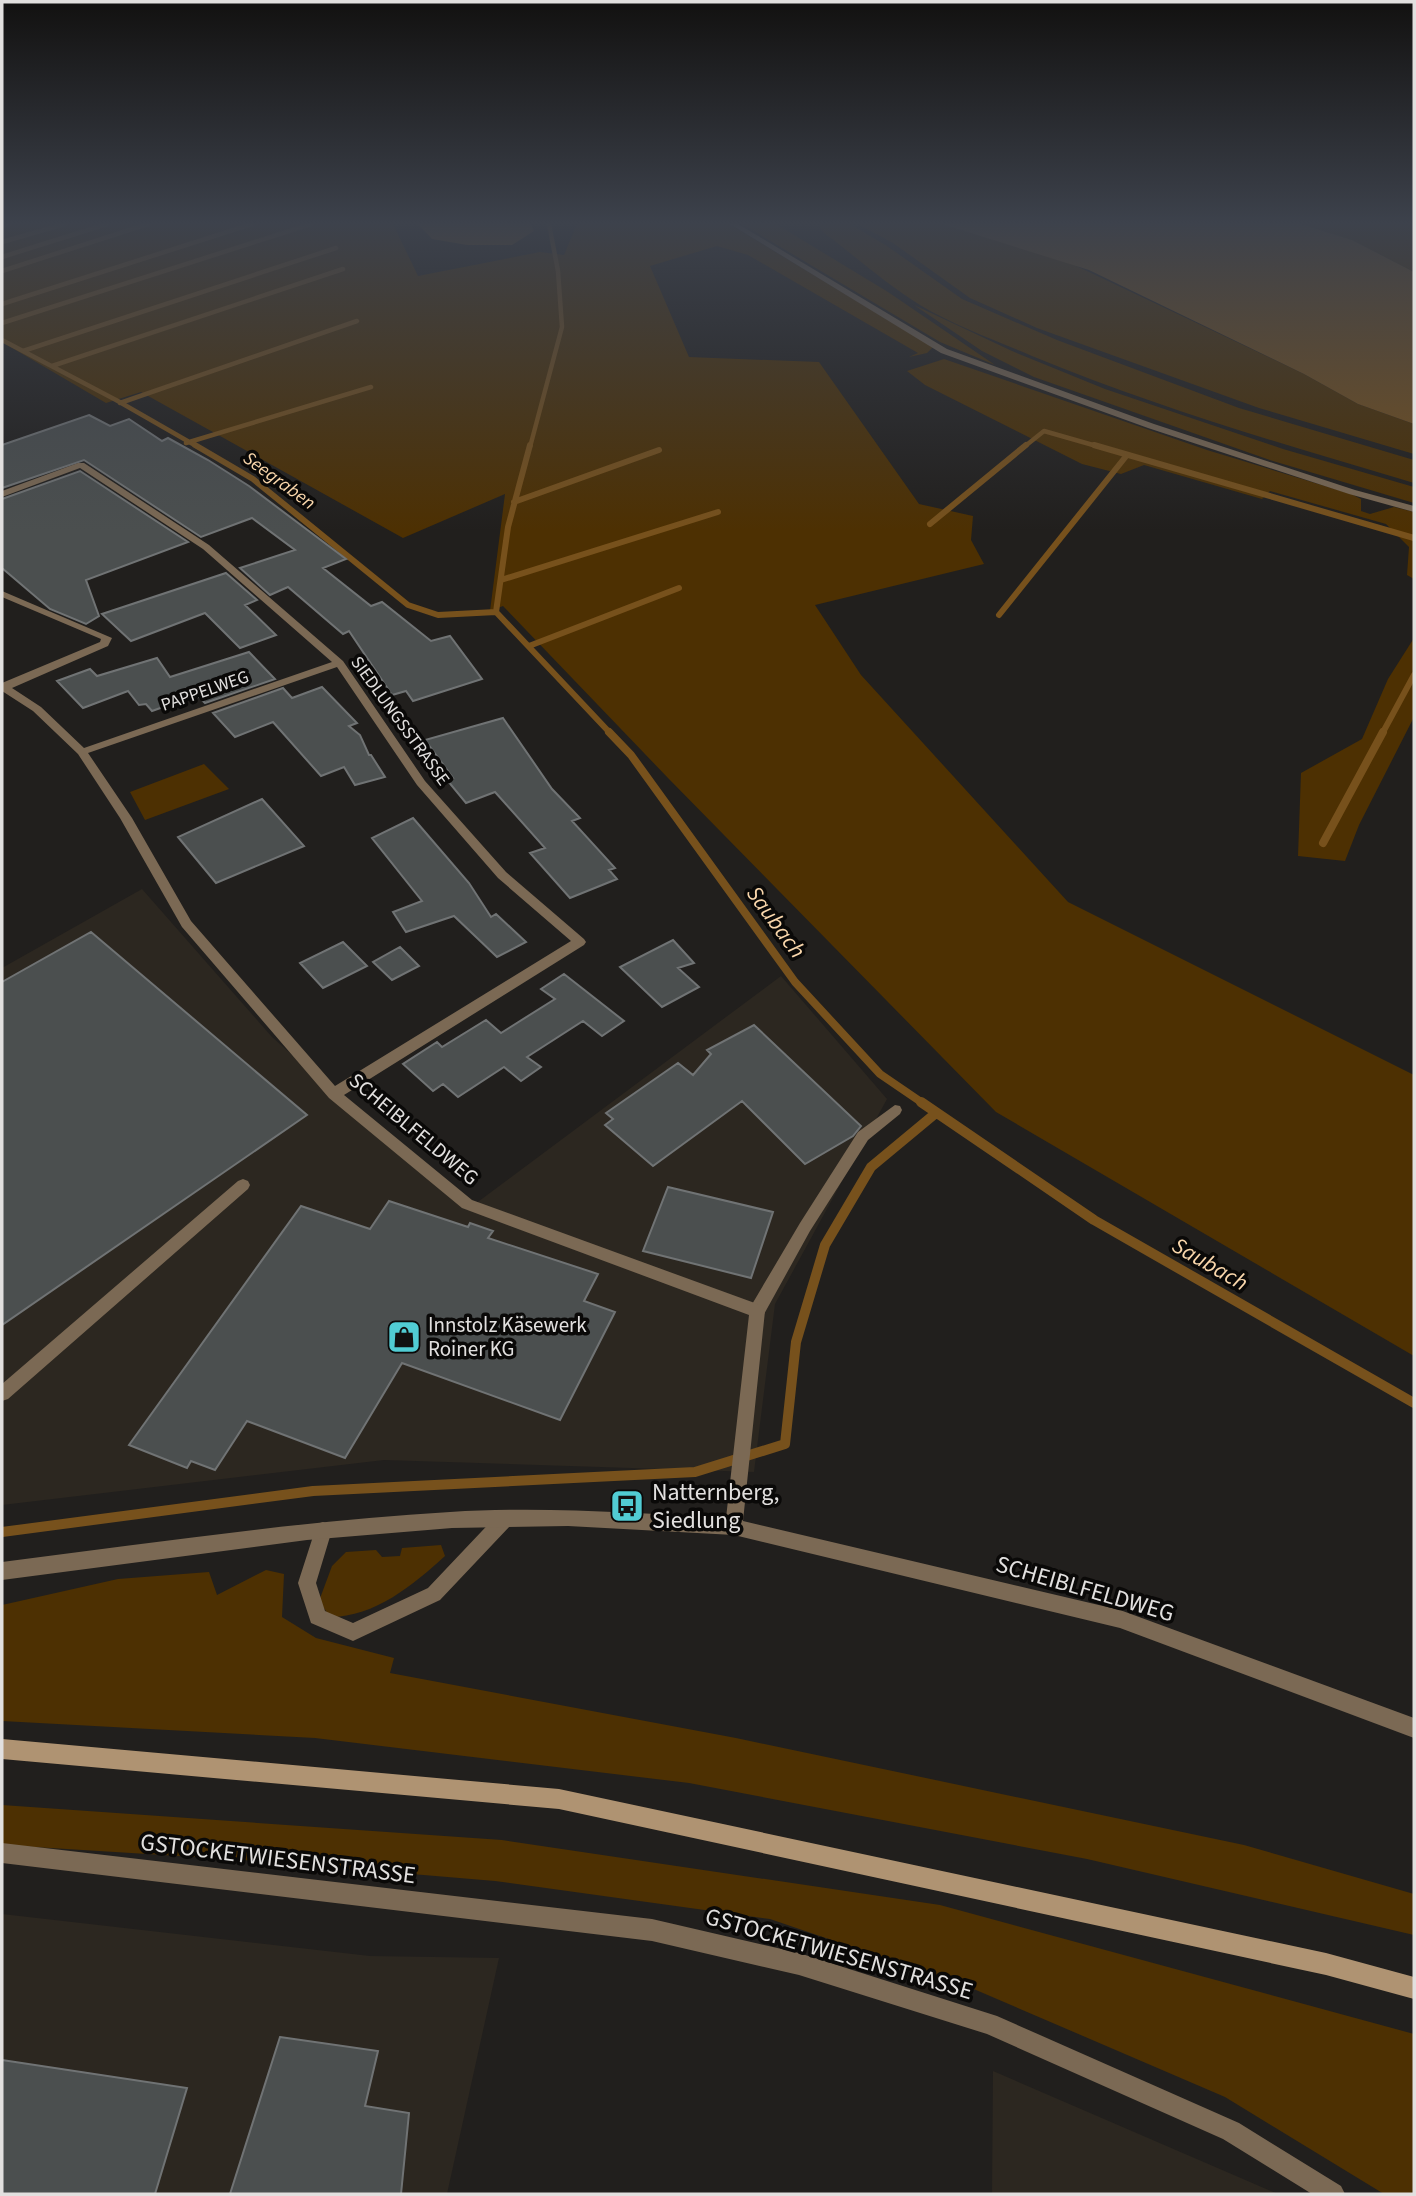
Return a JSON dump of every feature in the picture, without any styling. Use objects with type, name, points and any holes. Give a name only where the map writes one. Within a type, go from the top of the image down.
[{"type":"main road","points":[[2,1749],[559,1799],[1326,1964],[1414,1989]]},
{"type":"street","points":[[903,326],[944,351],[1151,426],[1352,492],[1414,509]]},
{"type":"street","name":"SIEDLUNGSSTRASSE","points":[[2,494],[81,465],[206,547],[339,663],[421,783],[502,875],[580,942],[334,1094]]},
{"type":"street","points":[[2,594],[107,638],[104,644],[3,686]]},
{"type":"street","name":"PAPPELWEG","points":[[82,752],[339,663]]},
{"type":"street","name":"SCHEIBLFELDWEG","points":[[3,686],[37,709],[82,752],[126,818],[186,924],[334,1094],[467,1204],[757,1311]]},
{"type":"street","points":[[734,1527],[757,1311],[805,1227],[863,1136],[895,1110]]},
{"type":"street","points":[[2,1394],[243,1185]]},
{"type":"street","name":"SCHEIBLFELDWEG","points":[[2,1571],[323,1530],[452,1520],[568,1518],[734,1527],[1120,1619],[1414,1728]]},
{"type":"street","points":[[323,1530],[307,1583],[318,1617],[354,1632],[434,1594],[505,1519]]},
{"type":"street","name":"GSTOCKETWIESENSTRASSE","points":[[2,1853],[652,1930],[799,1964],[989,2024],[1231,2131],[1333,2194]]},
{"type":"shaded area","points":[[2,326],[676,326],[689,357],[819,362],[919,504],[973,516],[971,540],[984,564],[815,605],[861,675],[1068,902],[1414,1075],[1414,1356],[996,1112],[503,606],[490,611],[505,494],[403,538],[141,392],[106,403],[2,342]]},
{"type":"shaded area","points":[[872,326],[899,326],[933,347],[927,353],[909,357],[918,353]]},
{"type":"shaded area","points":[[914,326],[939,326],[995,365],[940,342]]},
{"type":"shaded area","points":[[946,326],[960,326],[1105,389],[1283,449],[1414,487],[1414,503],[1273,461],[1034,377],[982,351]]},
{"type":"shaded area","points":[[963,326],[1026,326],[1239,408],[1414,460],[1414,483],[1173,409],[1078,375]]},
{"type":"shaded area","points":[[1034,326],[1204,326],[1304,374],[1358,404],[1414,424],[1414,454],[1259,408]]},
{"type":"shaded area","points":[[1206,326],[1414,326],[1414,424],[1358,404],[1304,374]]},
{"type":"shaded area","points":[[944,359],[1207,450],[1351,494],[1361,499],[1361,511],[1370,514],[1394,507],[1414,512],[1414,579],[1407,575],[1409,547],[1386,524],[1270,491],[1262,499],[1144,465],[1121,474],[1082,464],[925,385],[907,371]]},
{"type":"shaded area","points":[[1414,638],[1414,717],[1359,825],[1345,861],[1298,856],[1301,773],[1362,739],[1388,679]]},
{"type":"shaded area","points":[[204,764],[229,789],[145,820],[130,792]]},
{"type":"shaded area","points":[[142,889],[272,1037],[467,1210],[781,976],[887,1099],[775,1304],[754,1472],[384,1460],[2,1505],[2,968]]},
{"type":"shaded area","points":[[441,1545],[445,1556],[420,1578],[378,1605],[347,1616],[330,1617],[319,1601],[332,1566],[346,1552],[376,1550],[382,1557],[400,1556],[402,1548]]},
{"type":"shaded area","points":[[266,1570],[284,1574],[282,1617],[316,1638],[394,1658],[390,1673],[736,1738],[1244,1845],[1414,1894],[1414,1935],[1087,1859],[689,1783],[315,1738],[2,1721],[2,1605],[118,1579],[209,1572],[217,1595]]},
{"type":"shaded area","points":[[2,1805],[502,1840],[940,1905],[1414,2034],[1414,2194],[1384,2194],[1225,2097],[969,1987],[770,1919],[495,1881],[244,1860],[2,1845]]},
{"type":"shaded area","points":[[2,1914],[370,1956],[499,1958],[447,2194],[2,2194]]},
{"type":"shaded area","points":[[993,2071],[1278,2194],[992,2194]]},
{"type":"building","points":[[89,415],[110,426],[129,419],[162,441],[168,438],[249,486],[346,559],[323,568],[371,606],[382,602],[431,641],[450,636],[482,679],[413,701],[406,691],[392,695],[349,631],[343,634],[288,587],[270,595],[240,568],[295,550],[252,518],[201,537],[84,460],[2,488],[2,445]]},
{"type":"building","points":[[80,471],[188,542],[86,580],[99,616],[86,624],[50,609],[2,568],[2,499]]},
{"type":"building","points":[[226,573],[257,600],[245,605],[276,635],[240,648],[205,613],[131,641],[102,614]]},
{"type":"building","points":[[249,652],[275,679],[205,703],[197,695],[152,711],[146,704],[139,705],[128,691],[83,708],[57,681],[90,669],[97,676],[157,658],[170,677]]},
{"type":"building","points":[[322,687],[357,723],[349,726],[360,735],[369,755],[385,777],[355,785],[344,767],[321,776],[273,722],[235,737],[213,713],[283,688],[292,698]]},
{"type":"building","points":[[503,718],[552,789],[580,818],[572,821],[615,868],[609,870],[617,879],[570,898],[530,853],[545,848],[495,792],[466,803],[447,780],[453,778],[425,740]]},
{"type":"building","points":[[262,799],[304,846],[216,883],[178,837]]},
{"type":"building","points":[[413,818],[469,883],[491,917],[496,914],[526,942],[497,957],[454,916],[406,932],[393,912],[422,901],[372,838]]},
{"type":"building","points":[[91,932],[307,1115],[2,1325],[2,982]]},
{"type":"building","points":[[673,940],[694,963],[678,968],[699,987],[662,1007],[620,967]]},
{"type":"building","points":[[343,942],[367,966],[323,988],[300,963]]},
{"type":"building","points":[[400,947],[419,966],[392,980],[373,962]]},
{"type":"building","points":[[564,974],[624,1021],[602,1036],[583,1021],[527,1057],[541,1067],[521,1081],[504,1067],[458,1097],[443,1084],[433,1091],[403,1064],[437,1042],[442,1047],[486,1020],[501,1033],[555,999],[541,989]]},
{"type":"building","points":[[754,1025],[861,1126],[853,1136],[805,1164],[742,1101],[653,1166],[605,1125],[613,1119],[606,1113],[678,1063],[693,1075],[711,1054],[707,1050]]},
{"type":"building","points":[[668,1187],[773,1212],[751,1278],[643,1251]]},
{"type":"building","name":"Innstolz Käsewerk Roiner KG","points":[[389,1201],[468,1227],[470,1223],[493,1231],[488,1238],[598,1274],[584,1301],[615,1312],[560,1420],[402,1363],[345,1458],[247,1421],[215,1470],[191,1461],[187,1468],[129,1445],[301,1206],[370,1229]]},
{"type":"building","points":[[280,2037],[378,2051],[365,2106],[409,2113],[401,2194],[230,2194]]},
{"type":"building","points":[[2,2060],[187,2088],[155,2194],[2,2194]]},
{"type":"waterway","points":[[23,351],[98,326]]},
{"type":"waterway","points":[[52,366],[171,326]]},
{"type":"waterway","points":[[121,403],[341,326]]},
{"type":"waterway","name":"Saubach","points":[[530,447],[562,326]]},
{"type":"waterway","name":"Seegraben","points":[[2,340],[121,403]]},
{"type":"waterway","points":[[189,442],[371,387]]},
{"type":"waterway","name":"Seegraben","points":[[121,403],[189,442]]},
{"type":"waterway","points":[[1024,447],[1044,431],[1100,447]]},
{"type":"waterway","name":"Seegraben","points":[[189,442],[198,447]]},
{"type":"waterway","name":"Seegraben","points":[[195,445],[253,479],[408,605],[438,615],[496,612]]},
{"type":"waterway","name":"Saubach","points":[[515,502],[530,445]]},
{"type":"waterway","points":[[930,524],[1026,445]]},
{"type":"waterway","points":[[1094,445],[1414,538]]},
{"type":"waterway","points":[[515,502],[659,450]]},
{"type":"waterway","points":[[999,615],[1127,455]]},
{"type":"waterway","name":"Saubach","points":[[496,612],[508,527],[515,502]]},
{"type":"waterway","points":[[501,580],[718,512]]},
{"type":"waterway","points":[[529,646],[679,588]]},
{"type":"waterway","name":"Saubach","points":[[496,612],[611,734]]},
{"type":"waterway","points":[[1382,734],[1414,675]]},
{"type":"waterway","name":"Saubach","points":[[609,732],[631,755],[795,982],[880,1074],[924,1104]]},
{"type":"waterway","points":[[1323,843],[1383,732]]},
{"type":"waterway","name":"Saubach","points":[[921,1102],[1094,1220],[1414,1403]]},
{"type":"waterway","points":[[2,1532],[313,1491],[695,1472],[785,1444],[796,1342],[825,1245],[871,1167],[936,1113]]},
{"type":"place","name":"Innstolz Käsewerk Roiner KG","points":[[404,1337]]},
{"type":"place","name":"Natternberg, Siedlung","points":[[627,1506]]}]
